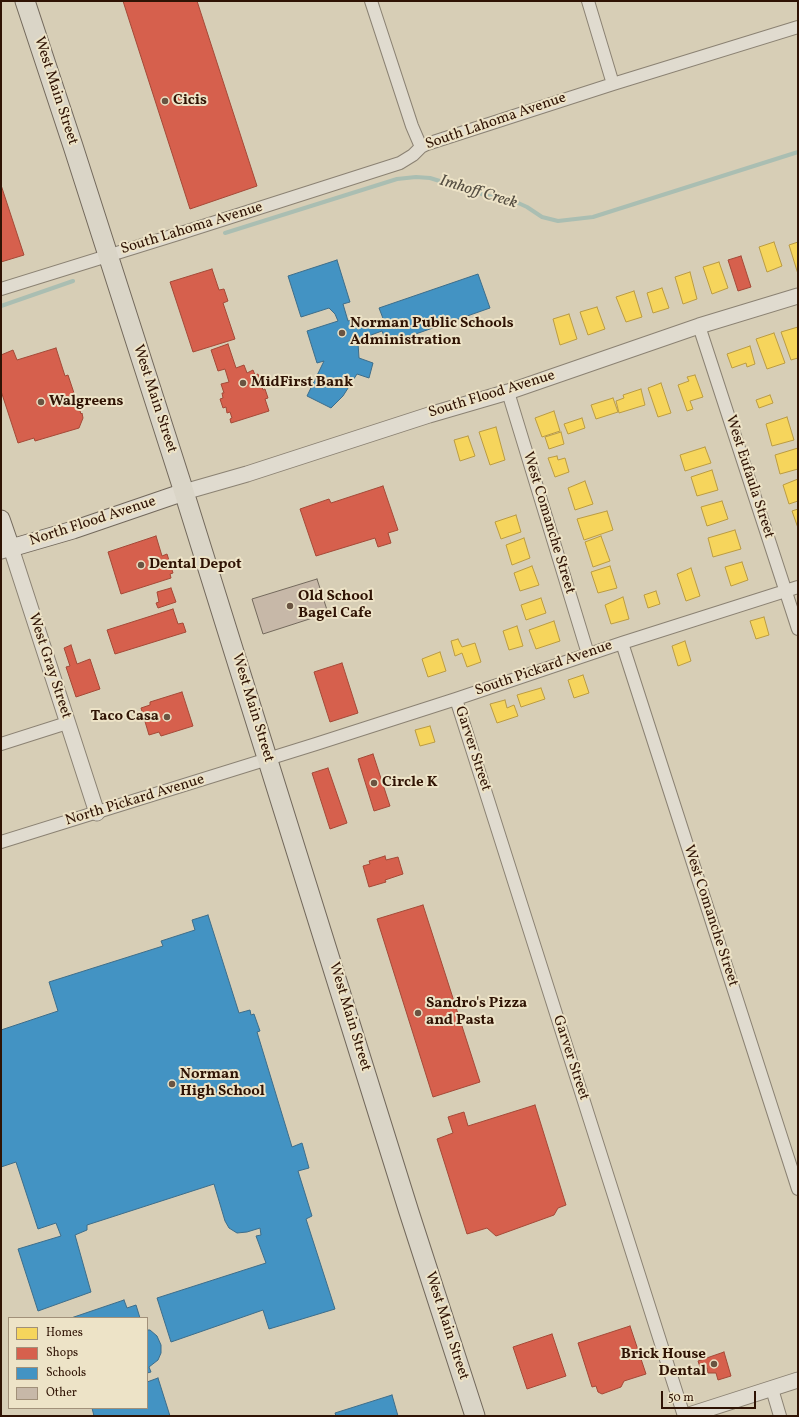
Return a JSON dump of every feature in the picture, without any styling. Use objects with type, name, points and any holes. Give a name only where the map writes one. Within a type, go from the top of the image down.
[{"type":"main road","name":"West Main Street","points":[[25,1],[184,492],[409,1212],[475,1416]]},
{"type":"main road","name":"North Flood Avenue","points":[[6,549],[78,528],[184,492]]},
{"type":"main road","name":"West Gray Street","points":[[1,520],[6,549]]},
{"type":"street","points":[[371,1],[412,126],[421,147]]},
{"type":"street","points":[[588,1],[613,84]]},
{"type":"street","name":"South Lahoma Avenue","points":[[1,289],[400,163],[413,155],[421,147],[438,140],[798,27]]},
{"type":"street","name":"South Flood Avenue","points":[[184,492],[247,474],[429,415],[508,392],[699,326],[798,296]]},
{"type":"street","name":"West Eufaula Street","points":[[699,326],[798,629]]},
{"type":"street","name":"West Comanche Street","points":[[508,392],[588,654]]},
{"type":"street","name":"West Gray Street","points":[[6,549],[97,813]]},
{"type":"street","name":"South Pickard Avenue","points":[[268,759],[798,587]]},
{"type":"street","name":"West Comanche Street","points":[[622,643],[798,1189]]},
{"type":"street","name":"Garver Street","points":[[456,699],[685,1416]]},
{"type":"street","points":[[1,744],[67,723]]},
{"type":"street","name":"North Pickard Avenue","points":[[1,842],[268,759]]},
{"type":"street","points":[[685,1416],[798,1380]]},
{"type":"street","points":[[772,1389],[780,1416]]},
{"type":"building: Homes","points":[[774,242],[782,266],[767,272],[759,247]]},
{"type":"building: Homes","points":[[798,242],[798,274],[789,245]]},
{"type":"building: Homes","points":[[719,262],[728,288],[712,294],[703,267]]},
{"type":"building: Homes","points":[[690,272],[697,299],[683,304],[675,277]]},
{"type":"building: Homes","points":[[662,288],[669,308],[653,313],[647,293]]},
{"type":"building: Homes","points":[[634,291],[642,317],[626,322],[616,297]]},
{"type":"building: Homes","points":[[597,307],[605,329],[588,335],[580,312]]},
{"type":"building: Homes","points":[[569,314],[577,339],[560,345],[553,319]]},
{"type":"building: Homes","points":[[798,327],[798,358],[791,360],[781,332]]},
{"type":"building: Homes","points":[[774,333],[785,363],[767,369],[756,339]]},
{"type":"building: Homes","points":[[750,346],[755,364],[747,367],[746,363],[732,368],[727,354]]},
{"type":"building: Homes","points":[[695,375],[703,397],[690,401],[693,409],[687,411],[678,385],[689,381],[687,377]]},
{"type":"building: Homes","points":[[661,383],[671,413],[658,417],[648,388]]},
{"type":"building: Homes","points":[[641,389],[645,405],[619,413],[616,401],[624,398],[623,395]]},
{"type":"building: Homes","points":[[770,395],[773,403],[759,408],[756,400]]},
{"type":"building: Homes","points":[[613,398],[618,412],[596,419],[591,405]]},
{"type":"building: Homes","points":[[554,411],[560,431],[542,437],[535,418]]},
{"type":"building: Homes","points":[[787,417],[794,440],[772,446],[766,424]]},
{"type":"building: Homes","points":[[582,418],[585,428],[568,434],[564,424]]},
{"type":"building: Homes","points":[[496,427],[505,460],[490,465],[479,432]]},
{"type":"building: Homes","points":[[561,432],[564,444],[549,449],[545,437]]},
{"type":"building: Homes","points":[[468,436],[475,456],[460,461],[454,440]]},
{"type":"building: Homes","points":[[705,447],[711,463],[685,471],[680,455]]},
{"type":"building: Homes","points":[[798,448],[798,469],[780,474],[775,455]]},
{"type":"building: Homes","points":[[557,456],[558,460],[565,458],[569,472],[555,477],[548,458]]},
{"type":"building: Homes","points":[[712,470],[718,490],[697,496],[691,477]]},
{"type":"building: Homes","points":[[798,479],[798,501],[789,504],[783,485]]},
{"type":"building: Homes","points":[[585,481],[593,504],[575,510],[568,488]]},
{"type":"building: Homes","points":[[722,501],[728,519],[707,526],[701,507]]},
{"type":"building: Homes","points":[[798,509],[798,528],[792,511]]},
{"type":"building: Homes","points":[[607,511],[613,530],[584,540],[577,519]]},
{"type":"building: Homes","points":[[516,515],[521,532],[501,539],[495,522]]},
{"type":"building: Homes","points":[[735,530],[741,549],[713,557],[708,538]]},
{"type":"building: Homes","points":[[601,536],[610,561],[593,567],[585,542]]},
{"type":"building: Homes","points":[[524,538],[530,558],[512,565],[506,545]]},
{"type":"building: Homes","points":[[742,562],[748,580],[731,586],[725,567]]},
{"type":"building: Homes","points":[[532,566],[539,585],[520,591],[514,573]]},
{"type":"building: Homes","points":[[610,566],[617,588],[598,593],[591,572]]},
{"type":"building: Homes","points":[[691,568],[700,596],[686,601],[677,574]]},
{"type":"building: Homes","points":[[656,591],[660,604],[648,608],[644,595]]},
{"type":"building: Homes","points":[[623,597],[629,619],[611,624],[605,605]]},
{"type":"building: Homes","points":[[541,598],[546,613],[526,620],[521,605]]},
{"type":"building: Homes","points":[[764,617],[769,635],[756,639],[750,621]]},
{"type":"building: Homes","points":[[554,621],[560,641],[536,649],[529,630]]},
{"type":"building: Homes","points":[[517,626],[523,646],[509,650],[503,631]]},
{"type":"building: Homes","points":[[458,639],[462,647],[475,643],[481,662],[467,667],[462,653],[455,656],[451,641]]},
{"type":"building: Homes","points":[[685,641],[691,661],[678,666],[672,646]]},
{"type":"building: Homes","points":[[440,652],[446,671],[428,677],[422,659]]},
{"type":"building: Homes","points":[[583,675],[589,693],[574,698],[568,680]]},
{"type":"building: Homes","points":[[541,688],[545,699],[521,707],[517,695]]},
{"type":"building: Homes","points":[[505,700],[507,708],[514,705],[518,716],[497,723],[490,704]]},
{"type":"building: Homes","points":[[430,726],[435,742],[420,746],[415,730]]},
{"type":"building: Shops","points":[[123,1],[197,1],[257,186],[190,209]]},
{"type":"building: Shops","points":[[1,185],[24,255],[1,262]]},
{"type":"building: Shops","points":[[741,256],[751,287],[738,291],[728,260]]},
{"type":"building: Shops","points":[[212,269],[219,290],[224,289],[228,301],[223,303],[235,339],[193,352],[170,282]]},
{"type":"building: Shops","name":"MidFirst Bank","points":[[228,344],[236,368],[244,365],[247,373],[253,370],[255,375],[258,374],[263,390],[265,389],[268,398],[265,399],[269,411],[231,423],[230,419],[232,418],[230,412],[227,413],[226,407],[223,408],[220,399],[223,398],[222,393],[224,393],[221,384],[229,382],[225,369],[218,371],[211,350]]},
{"type":"building: Shops","name":"Walgreens","points":[[56,348],[65,376],[68,375],[81,414],[82,413],[83,418],[79,428],[35,441],[34,438],[18,443],[1,391],[1,355],[13,350],[17,360]]},
{"type":"building: Shops","points":[[383,486],[398,530],[388,533],[391,543],[378,547],[375,538],[316,556],[300,509],[329,499],[331,503]]},
{"type":"building: Shops","name":"Dental Depot","points":[[156,536],[162,556],[167,554],[173,573],[170,574],[171,578],[121,594],[108,552]]},
{"type":"building: Shops","points":[[171,588],[176,602],[158,608],[156,603],[159,602],[157,592]]},
{"type":"building: Shops","points":[[173,609],[178,624],[183,623],[186,632],[115,654],[107,630]]},
{"type":"building: Shops","points":[[71,645],[77,664],[90,659],[100,689],[76,697],[66,667],[70,666],[64,648]]},
{"type":"building: Shops","points":[[342,663],[358,713],[330,722],[314,672]]},
{"type":"building: Shops","name":"Taco Casa","points":[[182,692],[193,726],[161,736],[159,732],[149,735],[141,708],[150,705],[150,702]]},
{"type":"building: Shops","name":"Circle K","points":[[373,754],[390,806],[374,811],[358,759]]},
{"type":"building: Shops","points":[[328,768],[347,823],[330,829],[312,773]]},
{"type":"building: Shops","points":[[385,856],[386,860],[398,857],[403,874],[385,880],[386,882],[369,887],[363,866],[370,864],[369,861]]},
{"type":"building: Shops","points":[[423,905],[480,1082],[433,1097],[377,919]]},
{"type":"building: Shops","points":[[535,1105],[566,1205],[558,1208],[554,1215],[496,1236],[487,1228],[467,1234],[437,1139],[453,1133],[448,1117],[464,1112],[468,1126]]},
{"type":"building: Shops","points":[[630,1326],[646,1374],[624,1381],[621,1387],[602,1394],[598,1392],[596,1386],[592,1387],[578,1343]]},
{"type":"building: Shops","points":[[552,1334],[566,1376],[527,1389],[513,1347]]},
{"type":"building: Shops","name":"Brick House Dental","points":[[724,1352],[731,1376],[718,1380],[716,1373],[708,1373],[707,1368],[701,1370],[698,1361]]},
{"type":"building: Schools","name":"Norman Public Schools Administration","points":[[337,260],[350,302],[343,304],[348,321],[361,317],[365,328],[384,321],[379,308],[478,274],[490,308],[387,344],[382,331],[371,335],[373,338],[358,343],[359,358],[373,363],[369,378],[357,374],[343,396],[331,408],[307,396],[324,361],[317,363],[307,331],[338,321],[335,314],[329,308],[301,317],[288,276]]},
{"type":"building: Schools","points":[[208,915],[239,1013],[250,1010],[251,1015],[254,1014],[260,1031],[257,1032],[292,1147],[302,1143],[309,1168],[298,1171],[312,1216],[306,1219],[335,1309],[269,1329],[263,1310],[171,1342],[157,1298],[266,1263],[256,1236],[261,1235],[260,1228],[237,1233],[229,1228],[225,1221],[214,1184],[87,1225],[87,1230],[75,1235],[91,1292],[38,1311],[18,1249],[61,1236],[56,1223],[38,1229],[16,1162],[1,1167],[1,1030],[58,1011],[49,982],[163,946],[161,941],[195,930],[192,920]]},
{"type":"building: Schools","points":[[124,1300],[127,1308],[136,1305],[140,1317],[74,1317]]},
{"type":"building: Schools","points":[[148,1330],[157,1336],[161,1345],[161,1353],[158,1360],[149,1367],[151,1372],[148,1373]]},
{"type":"building: Schools","points":[[158,1378],[170,1416],[94,1416],[92,1409],[148,1409],[148,1382]]},
{"type":"building: Schools","points":[[392,1395],[398,1416],[336,1416],[335,1413]]},
{"type":"building: Other","name":"Old School Bagel Cafe","points":[[317,579],[328,613],[263,634],[252,599]]},
{"type":"waterway","name":"Imhoff Creek","points":[[225,233],[397,179],[416,177],[430,178],[485,195],[516,202],[542,217],[558,221],[593,217],[798,152]]},
{"type":"waterway","name":"Imhoff Creek","points":[[1,306],[73,281]]},
{"type":"place","name":"Cicis","points":[[165,101]]},
{"type":"place","name":"Norman Public Schools Administration","points":[[342,333]]},
{"type":"place","name":"MidFirst Bank","points":[[243,383]]},
{"type":"place","name":"Walgreens","points":[[41,402]]},
{"type":"place","name":"Dental Depot","points":[[141,565]]},
{"type":"place","name":"Old School Bagel Cafe","points":[[290,606]]},
{"type":"place","name":"Taco Casa","points":[[167,717]]},
{"type":"place","name":"Circle K","points":[[374,783]]},
{"type":"place","name":"Sandro's Pizza and Pasta","points":[[418,1013]]},
{"type":"place","name":"Norman High School","points":[[172,1084]]},
{"type":"place","name":"Brick House Dental","points":[[714,1364]]}]
